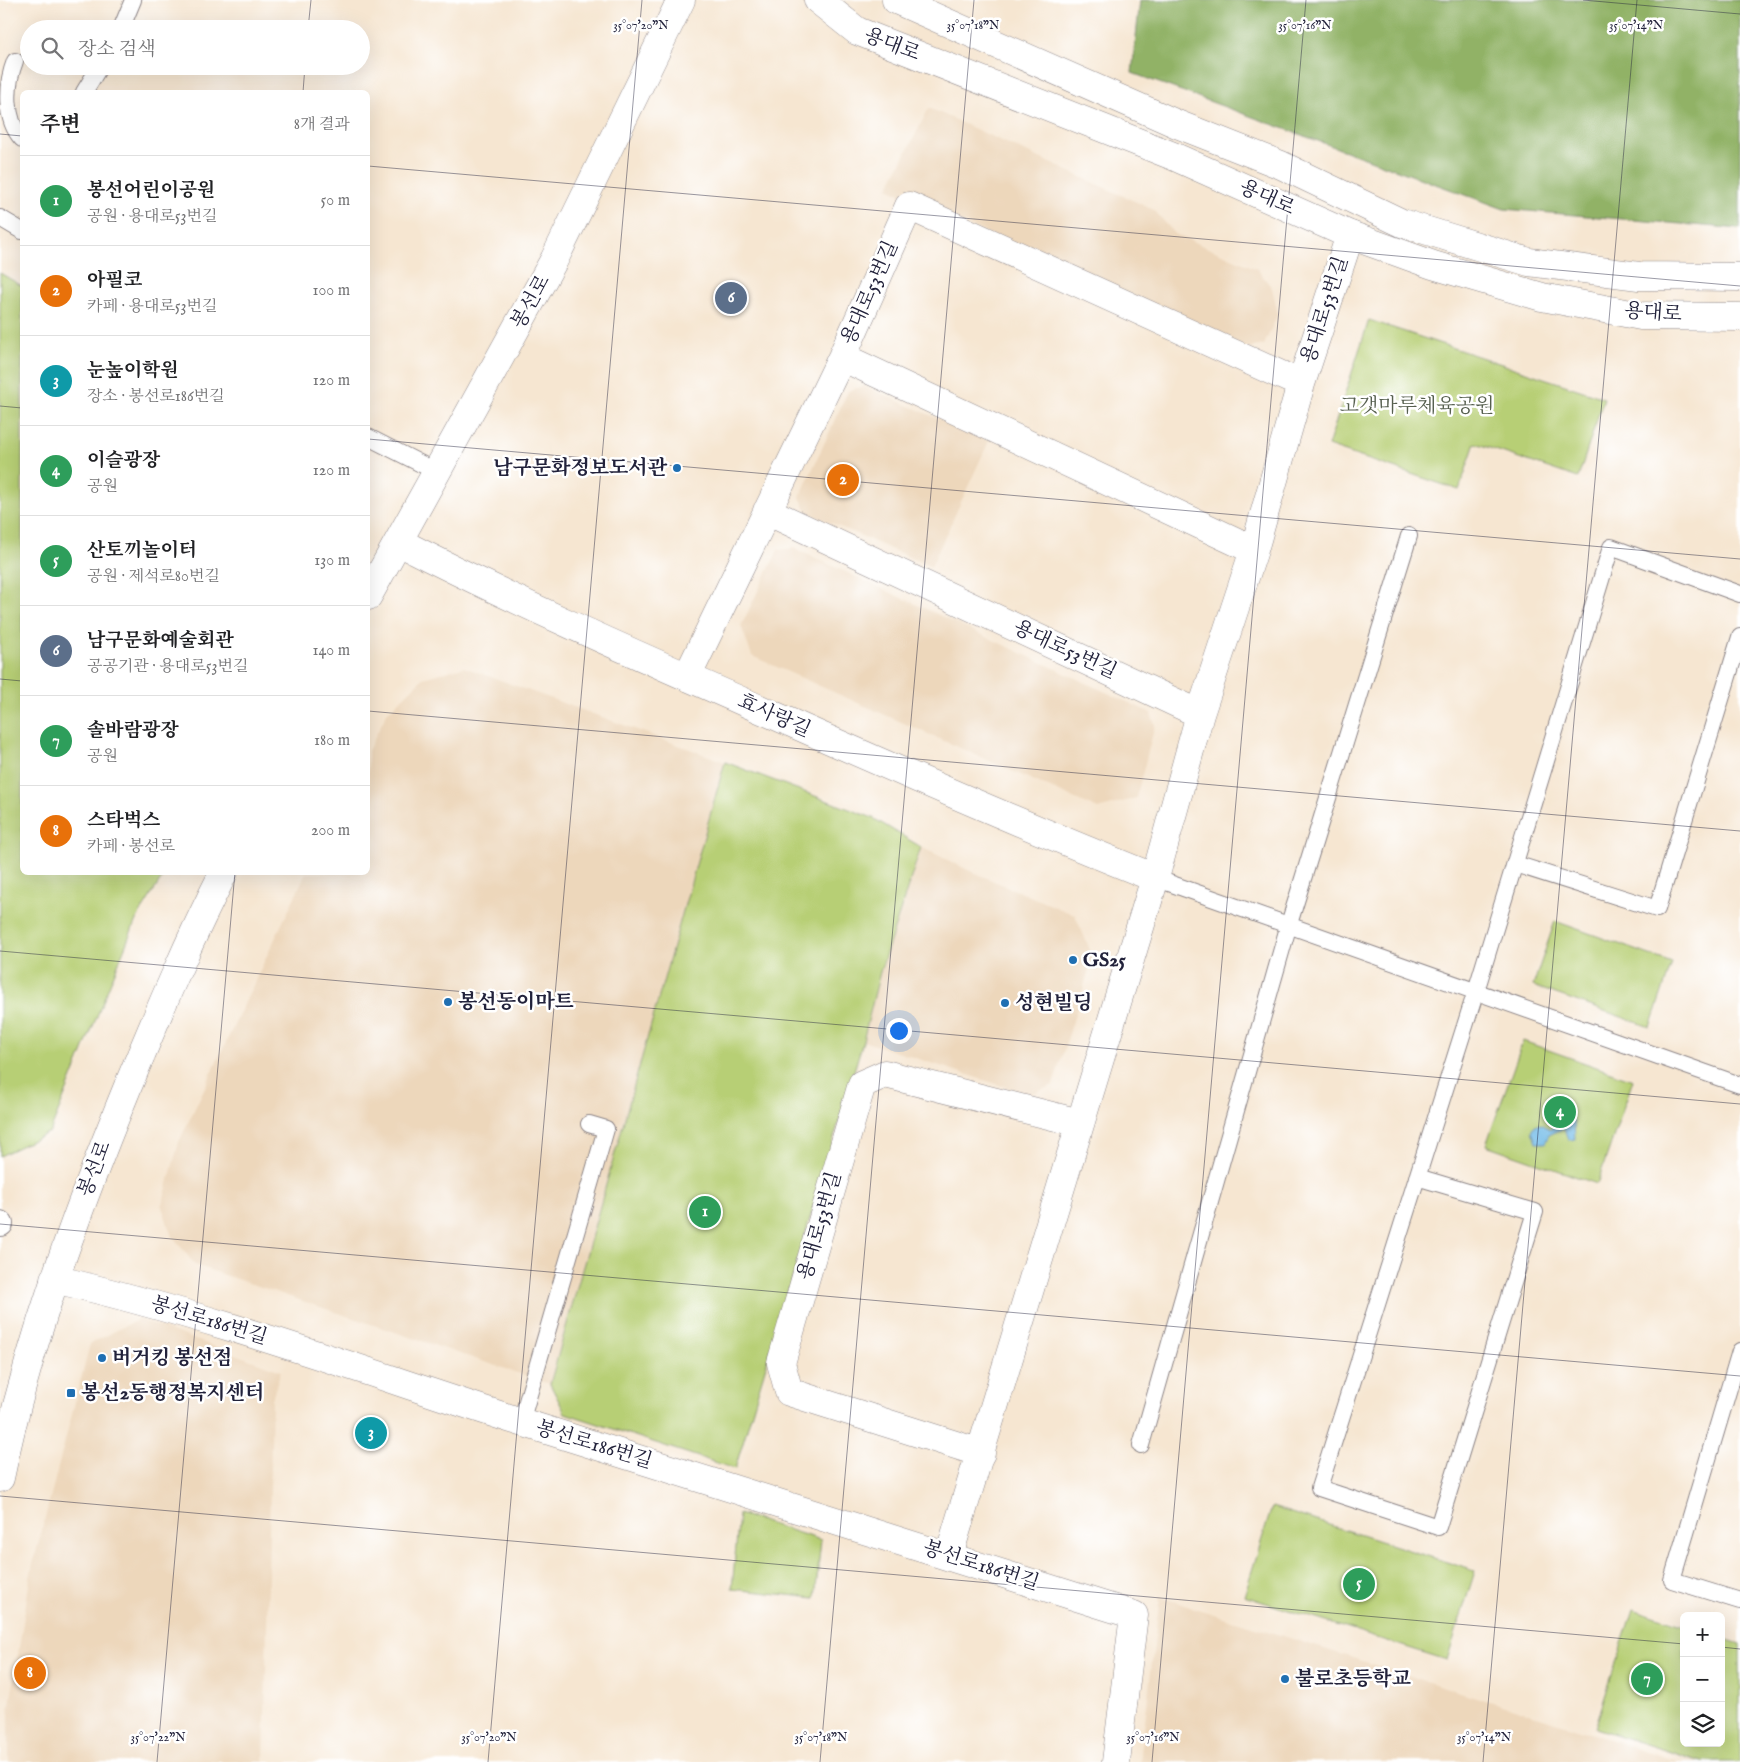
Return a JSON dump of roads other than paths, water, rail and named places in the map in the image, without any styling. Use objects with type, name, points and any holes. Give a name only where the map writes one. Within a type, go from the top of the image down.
[{"type":"street","name":"봉선로","points":[[370,593],[554,260],[681,0]]},
{"type":"street","name":"용대로","points":[[818,0],[857,31],[1173,156],[1350,235],[1432,264],[1542,297],[1640,316],[1740,317]]},
{"type":"street","name":"용대로","points":[[896,0],[1177,124],[1281,166],[1402,223],[1529,262],[1639,276],[1740,278]]},
{"type":"street","name":"용대로53번길","points":[[1254,550],[842,357],[909,206],[1302,384]]},
{"type":"street","name":"용대로53번길","points":[[950,1555],[1155,878],[1200,714],[1254,550],[1302,384],[1350,235]]},
{"type":"street","points":[[687,677],[842,357]]},
{"type":"street","name":"용대로53번길","points":[[767,511],[1200,714]]},
{"type":"street","name":"효사랑길","points":[[399,542],[461,574],[999,816],[1155,878]]},
{"type":"street","name":"봉선로","points":[[0,1478],[54,1279],[94,1169],[190,938],[222,875]]},
{"type":"street","name":"용대로53번길","points":[[981,1453],[789,1392],[781,1363],[862,1084],[885,1074],[1080,1123]]},
{"type":"street","name":"봉선로186번길","points":[[54,1279],[117,1294],[288,1345],[521,1422],[950,1555],[1134,1615],[1116,1762]]},
{"type":"lane","points":[[125,20],[133,0]]},
{"type":"lane","points":[[15,61],[8,101],[17,133],[20,137]]},
{"type":"lane","points":[[85,90],[94,75]]},
{"type":"lane","points":[[0,218],[20,231]]},
{"type":"lane","points":[[370,438],[437,472]]},
{"type":"lane","points":[[1141,1445],[1289,924],[1409,536]]},
{"type":"lane","points":[[1417,1178],[1535,1212],[1438,1527],[1319,1488],[1476,991],[1611,548],[1740,594]]},
{"type":"lane","points":[[1515,864],[1657,908],[1740,637]]},
{"type":"lane","points":[[1155,878],[1740,1085]]},
{"type":"lane","points":[[521,1422],[606,1128],[589,1124]]},
{"type":"lane","points":[[1740,1351],[1672,1580],[1740,1601]]},
{"type":"water","points":[[1567,1109],[1574,1122],[1575,1139],[1568,1140],[1564,1128],[1549,1135],[1545,1143],[1536,1143],[1532,1131],[1535,1125],[1540,1124],[1550,1129],[1563,1123],[1560,1111]]},
{"type":"place","name":"남구문화예술회관","points":[[731,298]]},
{"type":"place","name":"남구문화정보도서관","points":[[677,468]]},
{"type":"place","name":"아필코","points":[[843,480]]},
{"type":"place","name":"GS25","points":[[1073,960]]},
{"type":"place","name":"봉선동이마트","points":[[448,1002]]},
{"type":"place","name":"성현빌딩","points":[[1005,1003]]},
{"type":"place","name":"이슬광장","points":[[1560,1112]]},
{"type":"place","name":"봉선어린이공원","points":[[705,1212]]},
{"type":"place","name":"버거킹 봉선점","points":[[102,1358]]},
{"type":"place","name":"봉선2동행정복지센터","points":[[71,1393]]},
{"type":"place","name":"눈높이학원","points":[[371,1433]]},
{"type":"place","name":"산토끼놀이터","points":[[1359,1584]]},
{"type":"place","name":"스타벅스","points":[[30,1673]]},
{"type":"place","name":"불로초등학교","points":[[1285,1679]]},
{"type":"place","name":"솔바람광장","points":[[1647,1679]]},
{"type":"park label","name":"고갯마루체육공원","points":[[1417,406]]}]
